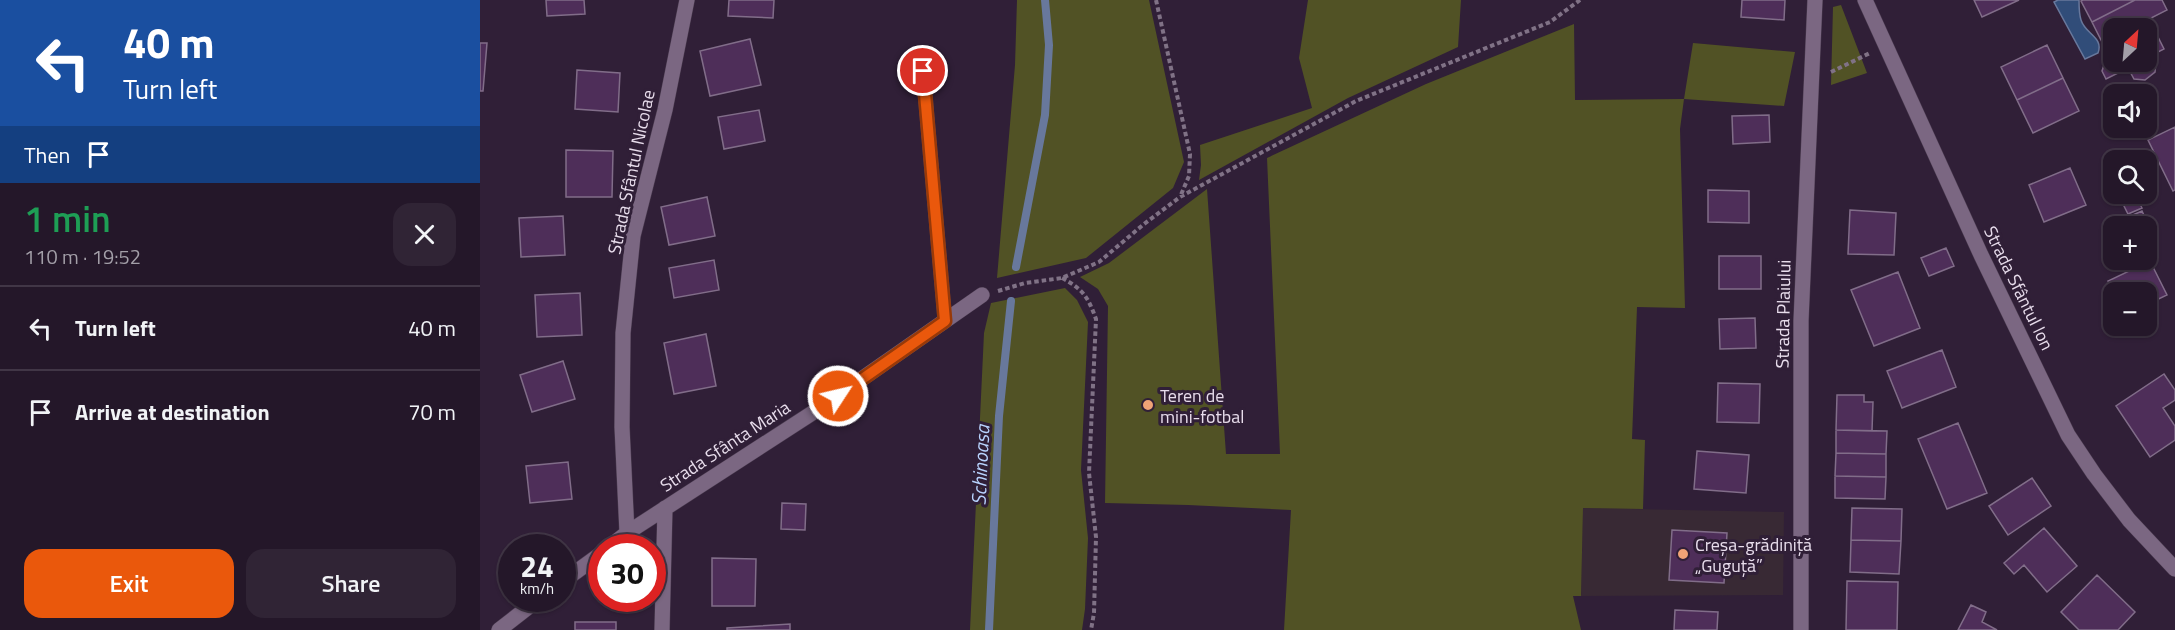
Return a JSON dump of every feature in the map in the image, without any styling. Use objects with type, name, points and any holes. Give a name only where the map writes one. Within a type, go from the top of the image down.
[{"type":"street","name":"Strada Sfântul Nicolae","points":[[627,533],[622,427],[623,333],[633,236],[665,110],[687,0]]},
{"type":"street","name":"Strada Plaiului","points":[[1801,630],[1801,321],[1815,0]]},
{"type":"street","name":"Strada Sfântul Ion","points":[[1865,0],[1981,255],[2068,435],[2128,520],[2175,569]]},
{"type":"street","name":"Strada Sfânta Maria","points":[[627,533],[820,408],[982,296]]},
{"type":"street","points":[[662,630],[665,508]]},
{"type":"street","points":[[499,630],[522,612]]},
{"type":"lane","points":[[923,71],[945,321]]},
{"type":"path","points":[[1156,0],[1190,154],[1189,176],[1180,197]]},
{"type":"path","points":[[982,296],[1025,283],[1062,278],[1099,262],[1180,197],[1356,101],[1550,22],[1580,0]]},
{"type":"path","points":[[1812,82],[1886,45]]},
{"type":"path","points":[[1062,278],[1077,286],[1089,299],[1096,319],[1089,473],[1096,537],[1094,613],[1091,630]]},
{"type":"shaded area","points":[[1017,0],[1149,0],[1184,162],[1173,188],[1086,258],[997,278],[1015,65]]},
{"type":"shaded area","points":[[1308,0],[1461,0],[1458,47],[1348,98],[1199,180],[1200,145],[1312,108],[1299,58]]},
{"type":"shaded area","points":[[1841,5],[1867,73],[1831,85],[1833,7]]},
{"type":"shaded area","points":[[1574,24],[1575,100],[1684,99],[1680,129],[1685,308],[1637,307],[1632,439],[1645,440],[1643,509],[1583,508],[1581,596],[1573,596],[1581,630],[1284,630],[1291,510],[1105,503],[1108,306],[1098,289],[1080,277],[1109,263],[1207,189],[1226,454],[1280,454],[1267,158],[1426,84]]},
{"type":"shaded area","points":[[1693,43],[1795,52],[1784,106],[1684,99]]},
{"type":"shaded area","points":[[1065,288],[1077,300],[1088,322],[1081,470],[1088,538],[1082,630],[970,630],[984,333],[991,303]]},
{"type":"shaded area","name":"Creșa-grădiniță „Guguță”","points":[[1583,508],[1784,512],[1783,595],[1581,596]]},
{"type":"water","points":[[2079,0],[2081,20],[2096,39],[2098,53],[2085,59],[2054,2]]},
{"type":"building","points":[[546,0],[584,0],[585,14],[547,16]]},
{"type":"building","points":[[729,0],[774,0],[773,18],[728,16]]},
{"type":"building","points":[[1742,0],[1785,0],[1784,20],[1741,17]]},
{"type":"building","points":[[1974,0],[2019,0],[1982,17]]},
{"type":"building","points":[[2135,0],[2092,22],[2081,1]]},
{"type":"building","points":[[2135,0],[2162,0],[2167,10],[2151,18],[2103,18],[2103,44],[2092,22]]},
{"type":"building","points":[[2157,35],[2164,49],[2157,52]]},
{"type":"building","points":[[750,39],[761,85],[710,96],[700,51]]},
{"type":"building","points":[[480,43],[487,43],[483,91],[480,91]]},
{"type":"building","points":[[2047,45],[2063,78],[2017,100],[2001,67]]},
{"type":"building","points":[[2103,68],[2103,72],[2120,72],[2106,79],[2102,71]]},
{"type":"building","points":[[577,70],[620,73],[618,112],[575,109]]},
{"type":"building","points":[[2130,72],[2155,72],[2145,80],[2134,79]]},
{"type":"building","points":[[2063,78],[2079,111],[2033,133],[2017,100]]},
{"type":"building","points":[[759,110],[765,141],[724,149],[718,117]]},
{"type":"building","points":[[1769,115],[1770,142],[1733,144],[1732,116]]},
{"type":"building","points":[[2175,127],[2175,190],[2173,191],[2157,158],[2157,150],[2153,150],[2148,140],[2157,138],[2157,136]]},
{"type":"building","points":[[566,150],[613,151],[612,197],[566,197]]},
{"type":"building","points":[[2070,168],[2086,205],[2044,222],[2029,185]]},
{"type":"building","points":[[1708,190],[1749,191],[1749,223],[1708,222]]},
{"type":"building","points":[[707,197],[715,236],[669,245],[661,207]]},
{"type":"building","points":[[2123,204],[2140,204],[2142,208],[2128,214]]},
{"type":"building","points":[[1850,210],[1896,213],[1894,255],[1848,254]]},
{"type":"building","points":[[2142,211],[2144,216],[2130,216]]},
{"type":"building","points":[[563,216],[565,255],[521,257],[519,218]]},
{"type":"building","points":[[1946,248],[1954,266],[1929,276],[1921,258]]},
{"type":"building","points":[[1719,256],[1761,256],[1761,289],[1719,289]]},
{"type":"building","points":[[714,260],[719,290],[674,298],[669,268]]},
{"type":"building","points":[[2131,270],[2154,270],[2167,295],[2157,300],[2157,282],[2108,281]]},
{"type":"building","points":[[1898,272],[1920,328],[1874,346],[1851,290]]},
{"type":"building","points":[[580,293],[582,335],[537,337],[535,295]]},
{"type":"building","points":[[1755,318],[1756,348],[1720,349],[1719,319]]},
{"type":"building","points":[[706,334],[716,386],[674,394],[664,343]]},
{"type":"building","points":[[1942,350],[1956,387],[1902,408],[1887,371]]},
{"type":"building","points":[[563,361],[575,399],[532,412],[520,375]]},
{"type":"building","points":[[2164,374],[2175,390],[2175,400],[2163,408],[2175,426],[2175,440],[2150,457],[2116,406]]},
{"type":"building","points":[[1718,383],[1760,384],[1759,423],[1717,422]]},
{"type":"building","points":[[1837,395],[1864,395],[1864,402],[1873,402],[1872,431],[1836,430]]},
{"type":"building","points":[[1958,423],[1987,493],[1947,509],[1918,439]]},
{"type":"building","points":[[1836,430],[1887,431],[1886,454],[1836,453]]},
{"type":"building","points":[[1697,451],[1749,455],[1746,493],[1694,489]]},
{"type":"building","points":[[1836,453],[1886,454],[1886,477],[1835,476]]},
{"type":"building","points":[[568,462],[572,499],[530,503],[526,466]]},
{"type":"building","points":[[1835,476],[1886,477],[1885,499],[1835,498]]},
{"type":"building","points":[[2032,478],[2051,506],[2008,535],[1989,506]]},
{"type":"building","points":[[782,503],[806,504],[805,530],[781,529]]},
{"type":"building","points":[[1852,508],[1902,509],[1901,541],[1851,540]]},
{"type":"building","points":[[2044,528],[2077,566],[2047,592],[2024,565],[2014,574],[2004,563]]},
{"type":"building","points":[[1672,530],[1727,533],[1724,583],[1669,580]]},
{"type":"building","points":[[1851,540],[1901,541],[1899,574],[1850,572]]},
{"type":"building","points":[[712,558],[756,559],[755,606],[712,606]]},
{"type":"building","points":[[2097,575],[2135,612],[2118,630],[2079,630],[2061,612]]},
{"type":"building","points":[[1847,581],[1898,582],[1897,630],[1846,630]]},
{"type":"building","points":[[1971,605],[1986,612],[1982,622],[1997,630],[1958,630]]},
{"type":"building","points":[[1675,610],[1718,612],[1717,630],[1674,630]]},
{"type":"building","points":[[575,622],[616,622],[616,630],[575,630]]},
{"type":"building","points":[[790,624],[790,630],[727,630],[727,628]]},
{"type":"waterway","name":"Schinoasa","points":[[1016,267],[1045,115],[1049,45],[1045,0]]},
{"type":"waterway","name":"Schinoasa","points":[[989,630],[999,416],[1011,301]]},
{"type":"place","name":"Teren de mini-fotbal","points":[[1148,405]]},
{"type":"place","name":"Creșa-grădiniță „Guguță”","points":[[1683,554]]},
{"type":"route","points":[[838,396],[945,321],[923,71]]}]
